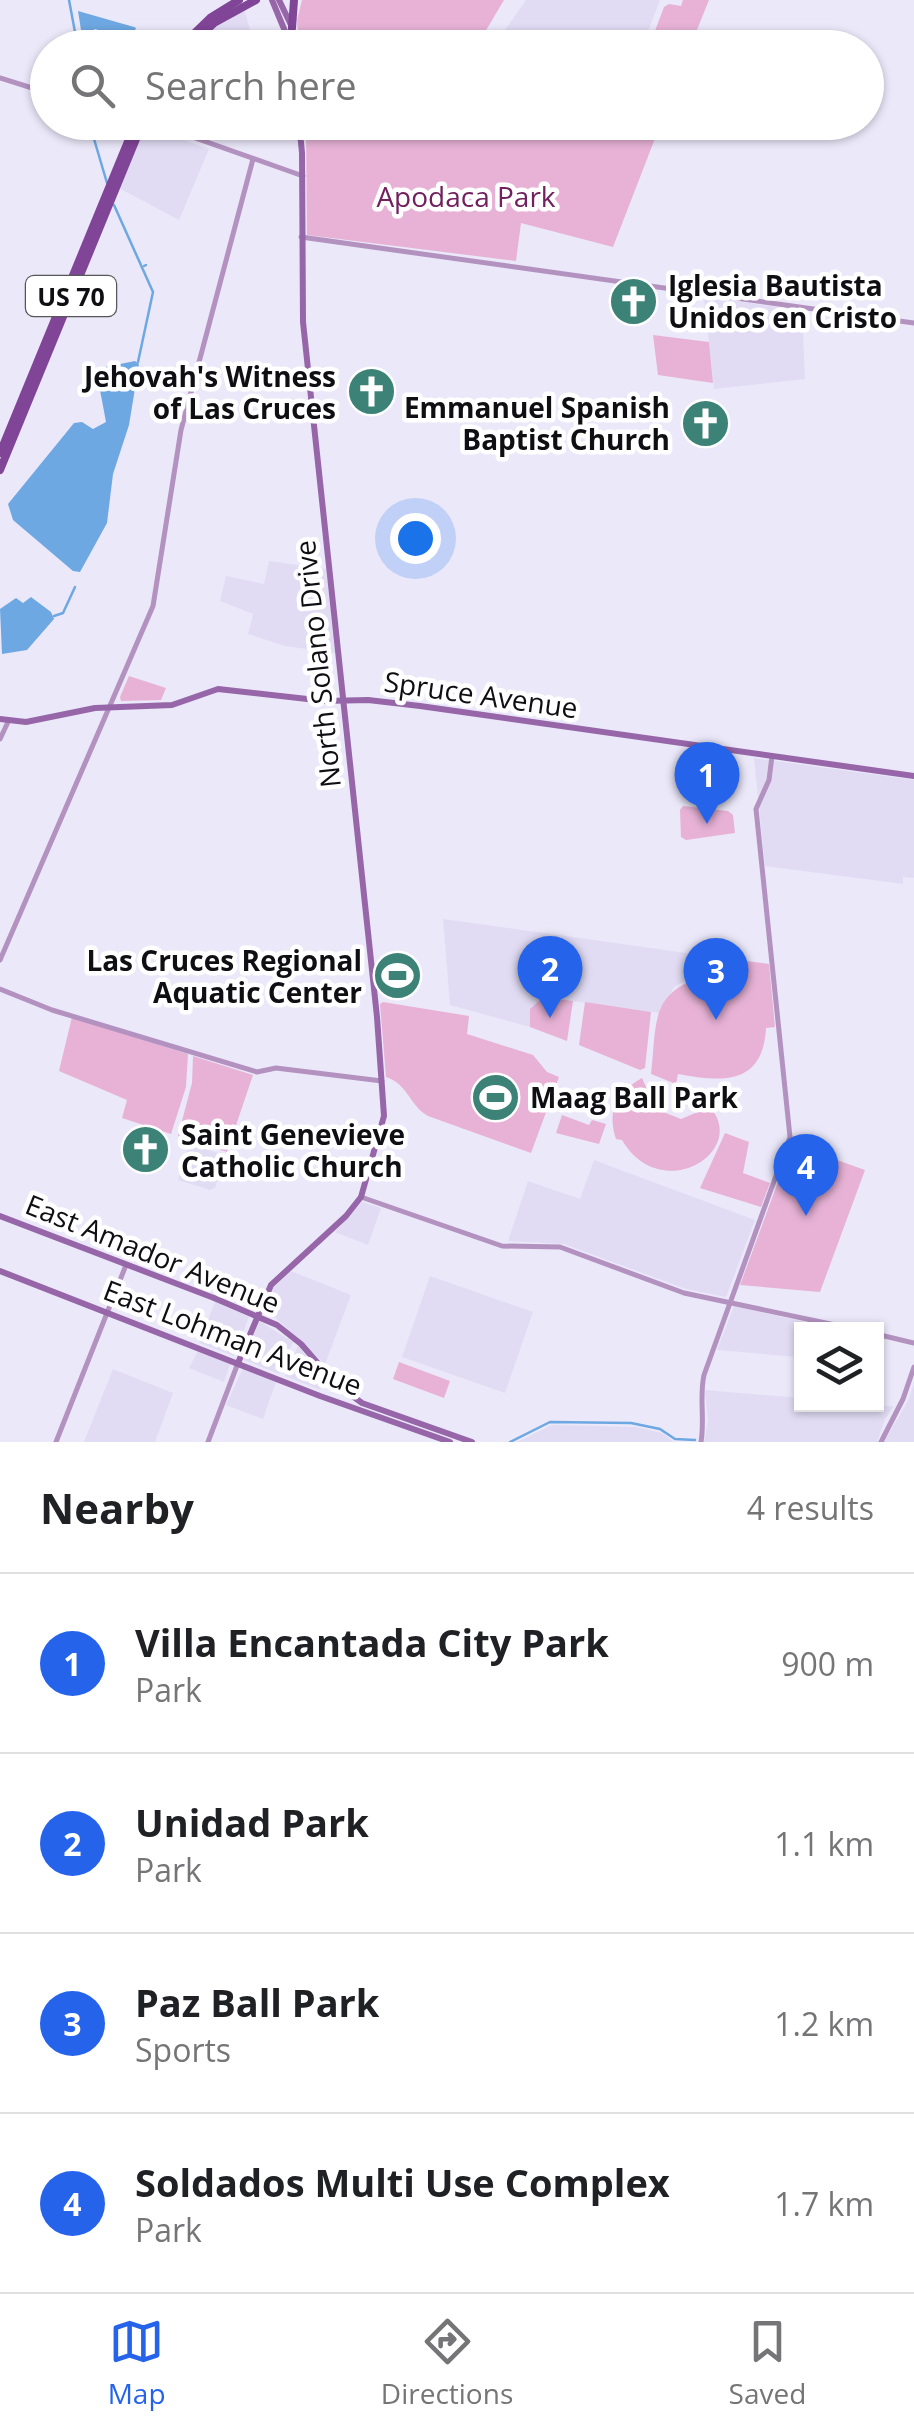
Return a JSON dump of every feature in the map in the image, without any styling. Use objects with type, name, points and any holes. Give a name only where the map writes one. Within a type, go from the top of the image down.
[{"type":"main road","points":[[197,30],[239,0]]},
{"type":"main road","points":[[207,30],[256,0]]},
{"type":"main road","points":[[275,0],[292,28]]},
{"type":"main road","points":[[275,0],[286,30]]},
{"type":"main road","points":[[292,28],[294,0]]},
{"type":"main road","name":"US 70","points":[[0,454],[134,140]]},
{"type":"main road","name":"North Solano Drive","points":[[300,140],[303,322],[382,1081],[383,1126],[361,1197]]},
{"type":"main road","name":"US 70","points":[[0,470],[120,170]]},
{"type":"main road","name":"Spruce Avenue","points":[[4,721],[44,719],[95,708],[172,705],[218,689],[454,710],[914,776]]},
{"type":"main road","points":[[238,1364],[263,1299],[278,1276],[346,1216],[361,1197]]},
{"type":"main road","name":"East Amador Avenue","points":[[0,1216],[277,1325],[297,1340],[346,1392],[379,1410]]},
{"type":"main road","name":"East Lohman Avenue","points":[[0,1271],[450,1442]]},
{"type":"main road","points":[[263,1299],[266,1314],[277,1325]]},
{"type":"main road","name":"East Lohman Avenue","points":[[379,1410],[472,1442]]},
{"type":"street","points":[[0,78],[30,87]]},
{"type":"street","points":[[197,140],[303,176]]},
{"type":"street","points":[[0,960],[153,606],[181,430],[253,159]]},
{"type":"street","points":[[302,238],[914,323]]},
{"type":"street","points":[[0,739],[4,721]]},
{"type":"street","points":[[701,1442],[704,1417],[700,1392],[704,1374],[790,1137],[756,809],[769,780],[772,756]]},
{"type":"street","points":[[0,989],[52,1010],[257,1072],[276,1068],[382,1081]]},
{"type":"street","points":[[361,1197],[502,1246],[560,1248],[684,1292],[821,1322]]},
{"type":"street","points":[[56,1442],[126,1265]]},
{"type":"street","points":[[884,1336],[914,1343]]},
{"type":"street","points":[[208,1442],[238,1364]]},
{"type":"street","points":[[881,1442],[914,1367]]},
{"type":"shaded area","points":[[526,0],[660,0],[649,30],[505,30]]},
{"type":"shaded area","points":[[244,9],[250,30],[212,30]]},
{"type":"shaded area","points":[[137,140],[183,140],[209,149],[179,220],[117,187]]},
{"type":"shaded area","points":[[704,296],[802,311],[805,379],[714,389]]},
{"type":"shaded area","points":[[269,561],[326,569],[335,653],[285,646],[248,634],[253,614],[220,601],[226,576],[264,584]]},
{"type":"shaded area","points":[[754,758],[914,780],[914,878],[903,877],[903,884],[765,866]]},
{"type":"shaded area","points":[[443,919],[708,956],[708,976],[674,987],[660,1013],[543,997],[530,1009],[530,1027],[450,1005]]},
{"type":"shaded area","points":[[189,1144],[221,1154],[224,1159],[215,1188],[210,1190],[178,1180]]},
{"type":"shaded area","points":[[594,1160],[755,1220],[726,1297],[686,1289],[564,1244],[508,1241],[528,1181],[580,1199]]},
{"type":"shaded area","points":[[362,1202],[381,1208],[368,1245],[335,1232]]},
{"type":"shaded area","points":[[291,1271],[351,1295],[325,1364],[265,1308],[274,1287]]},
{"type":"shaded area","points":[[430,1276],[533,1312],[505,1393],[402,1357]]},
{"type":"shaded area","points":[[215,1302],[249,1317],[234,1356],[199,1343]]},
{"type":"shaded area","points":[[734,1306],[806,1322],[794,1322],[794,1357],[717,1350]]},
{"type":"shaded area","points":[[259,1321],[293,1342],[279,1374],[244,1360]]},
{"type":"shaded area","points":[[298,1346],[324,1377],[320,1390],[285,1376]]},
{"type":"shaded area","points":[[198,1351],[230,1364],[224,1382],[189,1368]]},
{"type":"shaded area","points":[[243,1368],[276,1382],[263,1419],[226,1405]]},
{"type":"shaded area","points":[[113,1369],[173,1393],[155,1442],[84,1442]]},
{"type":"shaded area","points":[[914,1383],[914,1442],[884,1442],[909,1399]]},
{"type":"shaded area","points":[[705,1390],[794,1397],[794,1412],[884,1412],[884,1406],[894,1406],[877,1442],[704,1442],[708,1421]]},
{"type":"shaded area","points":[[552,1425],[636,1427],[662,1433],[674,1442],[517,1442]]},
{"type":"green space","points":[[302,0],[504,0],[486,30],[298,30]]},
{"type":"green space","points":[[683,0],[709,0],[697,30],[655,30],[664,7],[681,6]]},
{"type":"green space","name":"Apodaca Park","points":[[306,140],[654,140],[613,247],[521,223],[516,261],[307,235]]},
{"type":"green space","points":[[653,335],[709,342],[713,383],[658,375]]},
{"type":"green space","points":[[129,676],[166,688],[161,700],[121,701]]},
{"type":"green space","points":[[683,806],[728,811],[733,815],[735,833],[686,840],[681,837]]},
{"type":"green space","points":[[708,956],[769,964],[775,1027],[766,1028],[757,1061],[748,1070],[724,1078],[678,1074],[676,1084],[651,1074],[656,1024],[675,990],[708,976]]},
{"type":"green space","points":[[543,997],[573,1001],[567,1041],[530,1027],[530,1009]]},
{"type":"green space","points":[[585,1002],[651,1012],[645,1068],[640,1070],[579,1045]]},
{"type":"green space","points":[[380,1004],[469,1016],[467,1034],[533,1055],[547,1072],[559,1077],[531,1153],[428,1116],[399,1084],[386,1077]]},
{"type":"green space","points":[[72,1017],[188,1054],[186,1087],[171,1134],[122,1118],[127,1100],[59,1071]]},
{"type":"green space","points":[[193,1056],[253,1075],[227,1152],[178,1136],[192,1083]]},
{"type":"green space","points":[[642,1078],[656,1109],[681,1119],[710,1107],[719,1124],[718,1140],[710,1155],[677,1170],[658,1169],[616,1139],[616,1103]]},
{"type":"green space","points":[[562,1115],[589,1125],[592,1120],[606,1124],[599,1144],[556,1133]]},
{"type":"green space","points":[[725,1133],[749,1142],[743,1173],[770,1183],[761,1207],[700,1188]]},
{"type":"green space","points":[[792,1144],[865,1170],[820,1292],[740,1285]]},
{"type":"green space","points":[[399,1362],[450,1381],[444,1398],[393,1379]]},
{"type":"water","points":[[78,11],[136,28],[135,30],[81,30]]},
{"type":"water","points":[[135,361],[139,364],[129,425],[113,474],[107,523],[80,572],[73,571],[13,520],[8,504],[74,423],[82,422],[93,429],[106,422],[97,374],[100,368]]},
{"type":"water","points":[[31,597],[54,619],[27,650],[2,654],[0,609],[16,598],[23,603]]},
{"type":"waterway","points":[[69,0],[75,30]]},
{"type":"waterway","points":[[94,140],[107,183]]},
{"type":"waterway","points":[[114,205],[153,292],[138,362]]},
{"type":"waterway","points":[[54,616],[63,613],[75,587]]},
{"type":"waterway","points":[[510,1442],[550,1422],[631,1423],[660,1429],[675,1439],[695,1440]]},
{"type":"place","name":"Iglesia Bautista Unidos en Cristo","points":[[633,301]]},
{"type":"place","name":"Jehovah's Witness of Las Cruces","points":[[371,392]]},
{"type":"place","name":"Emmanuel Spanish Baptist Church","points":[[705,423]]},
{"type":"place","name":"Villa Encantada City Park","points":[[707,824]]},
{"type":"place","name":"Las Cruces Regional Aquatic Center","points":[[397,976]]},
{"type":"place","name":"Unidad Park","points":[[550,1018]]},
{"type":"place","name":"Paz Ball Park","points":[[716,1020]]},
{"type":"place","name":"Maag Ball Park","points":[[495,1097]]},
{"type":"place","name":"Saint Genevieve Catholic Church","points":[[146,1150]]},
{"type":"place","name":"Soldados Multi Use Complex","points":[[806,1216]]}]
